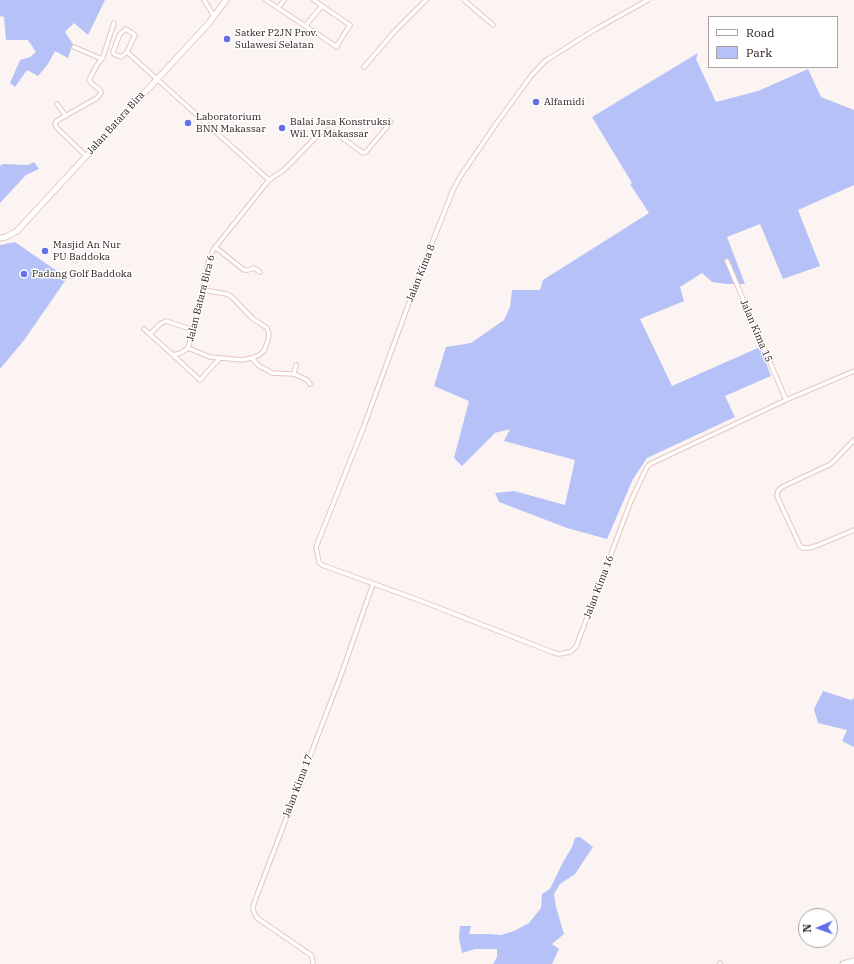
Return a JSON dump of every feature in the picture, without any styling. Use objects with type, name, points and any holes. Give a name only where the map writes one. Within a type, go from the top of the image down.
[{"type":"street","points":[[204,0],[214,16]]},
{"type":"street","name":"Jalan Batara Bira","points":[[0,238],[6,237],[16,231],[131,108],[214,16],[226,0]]},
{"type":"street","points":[[266,0],[337,47],[350,25],[314,0]]},
{"type":"street","points":[[278,8],[284,0]]},
{"type":"street","points":[[364,67],[395,31],[426,0]]},
{"type":"street","points":[[464,0],[493,25]]},
{"type":"street","name":"Jalan Kima 8","points":[[373,584],[322,564],[317,557],[316,547],[364,426],[417,281],[453,190],[496,124],[531,76],[545,61],[648,0]]},
{"type":"street","points":[[305,26],[322,6]]},
{"type":"street","points":[[86,156],[55,126],[56,122],[97,98],[101,93],[100,90],[89,81],[91,74],[102,59],[114,23]]},
{"type":"street","points":[[126,29],[135,35],[127,52],[121,57],[115,56],[113,53],[120,34],[126,29]]},
{"type":"street","points":[[74,48],[102,59]]},
{"type":"street","points":[[127,52],[269,180]]},
{"type":"street","points":[[57,104],[66,116]]},
{"type":"street","name":"Jalan Batara Bira 6","points":[[188,348],[203,290],[208,262],[215,248],[269,180],[284,170],[320,133],[328,130],[337,134],[363,153],[366,152],[391,122]]},
{"type":"street","points":[[215,248],[244,270],[254,268],[260,272]]},
{"type":"street","name":"Jalan Kima 15","points":[[727,261],[786,400]]},
{"type":"street","points":[[173,355],[181,353],[188,348],[203,356],[219,359],[242,360],[252,358],[264,351],[269,334],[268,328],[252,318],[228,294],[203,290]]},
{"type":"street","points":[[150,334],[162,322],[166,321],[193,330]]},
{"type":"street","points":[[144,329],[200,380],[219,359]]},
{"type":"street","points":[[252,358],[261,368],[272,373],[294,374],[307,380],[310,384]]},
{"type":"street","points":[[294,374],[296,365]]},
{"type":"street","name":"Jalan Kima 16","points":[[373,584],[424,602],[552,652],[559,654],[570,652],[576,648],[631,501],[647,467],[650,464],[786,400],[854,371]]},
{"type":"street","points":[[854,440],[831,464],[782,487],[778,491],[777,496],[800,546],[803,548],[816,546],[854,530]]},
{"type":"street","name":"Jalan Kima 17","points":[[313,964],[311,955],[257,918],[253,910],[254,903],[341,675],[373,584]]},
{"type":"street","points":[[843,964],[854,961]]},
{"type":"green space","points":[[0,0],[105,0],[88,35],[74,23],[65,32],[73,44],[68,58],[55,51],[48,64],[38,76],[27,70],[15,87],[10,83],[20,60],[30,57],[36,52],[28,40],[6,40],[4,17],[0,16]]},
{"type":"green space","points":[[698,53],[696,59],[716,102],[758,91],[808,69],[821,97],[854,110],[854,185],[798,210],[820,266],[783,279],[760,224],[727,237],[745,284],[712,282],[702,273],[680,287],[684,301],[640,319],[672,386],[760,347],[771,376],[725,396],[735,417],[647,458],[633,479],[607,539],[567,528],[499,502],[495,493],[514,491],[565,505],[575,460],[504,441],[510,429],[495,433],[462,466],[454,458],[469,401],[434,386],[446,347],[471,343],[504,320],[510,307],[512,290],[540,290],[543,280],[649,213],[630,184],[632,183],[592,117]]},
{"type":"green space","points":[[34,162],[39,169],[26,175],[0,203],[0,166],[3,164],[28,165]]},
{"type":"green space","points":[[15,242],[67,278],[25,339],[0,369],[0,245]]},
{"type":"green space","points":[[823,691],[851,700],[854,698],[854,747],[842,741],[847,730],[818,723],[814,709]]},
{"type":"green space","points":[[580,837],[593,847],[575,874],[560,884],[554,894],[556,907],[564,934],[552,944],[559,949],[552,964],[493,964],[497,957],[497,949],[475,949],[462,953],[459,938],[460,926],[471,926],[469,934],[501,935],[514,931],[529,923],[541,908],[542,894],[550,889],[572,847],[575,838]]},
{"type":"place","name":"Satker P2JN Prov. Sulawesi Selatan","points":[[227,39]]},
{"type":"place","name":"Alfamidi","points":[[536,102]]},
{"type":"place","name":"Laboratorium BNN Makassar","points":[[188,123]]},
{"type":"place","name":"Balai Jasa Konstruksi Wil. VI Makassar","points":[[282,128]]},
{"type":"place","name":"Masjid An Nur PU Baddoka","points":[[45,251]]},
{"type":"place","name":"Padang Golf Baddoka","points":[[24,274]]}]
